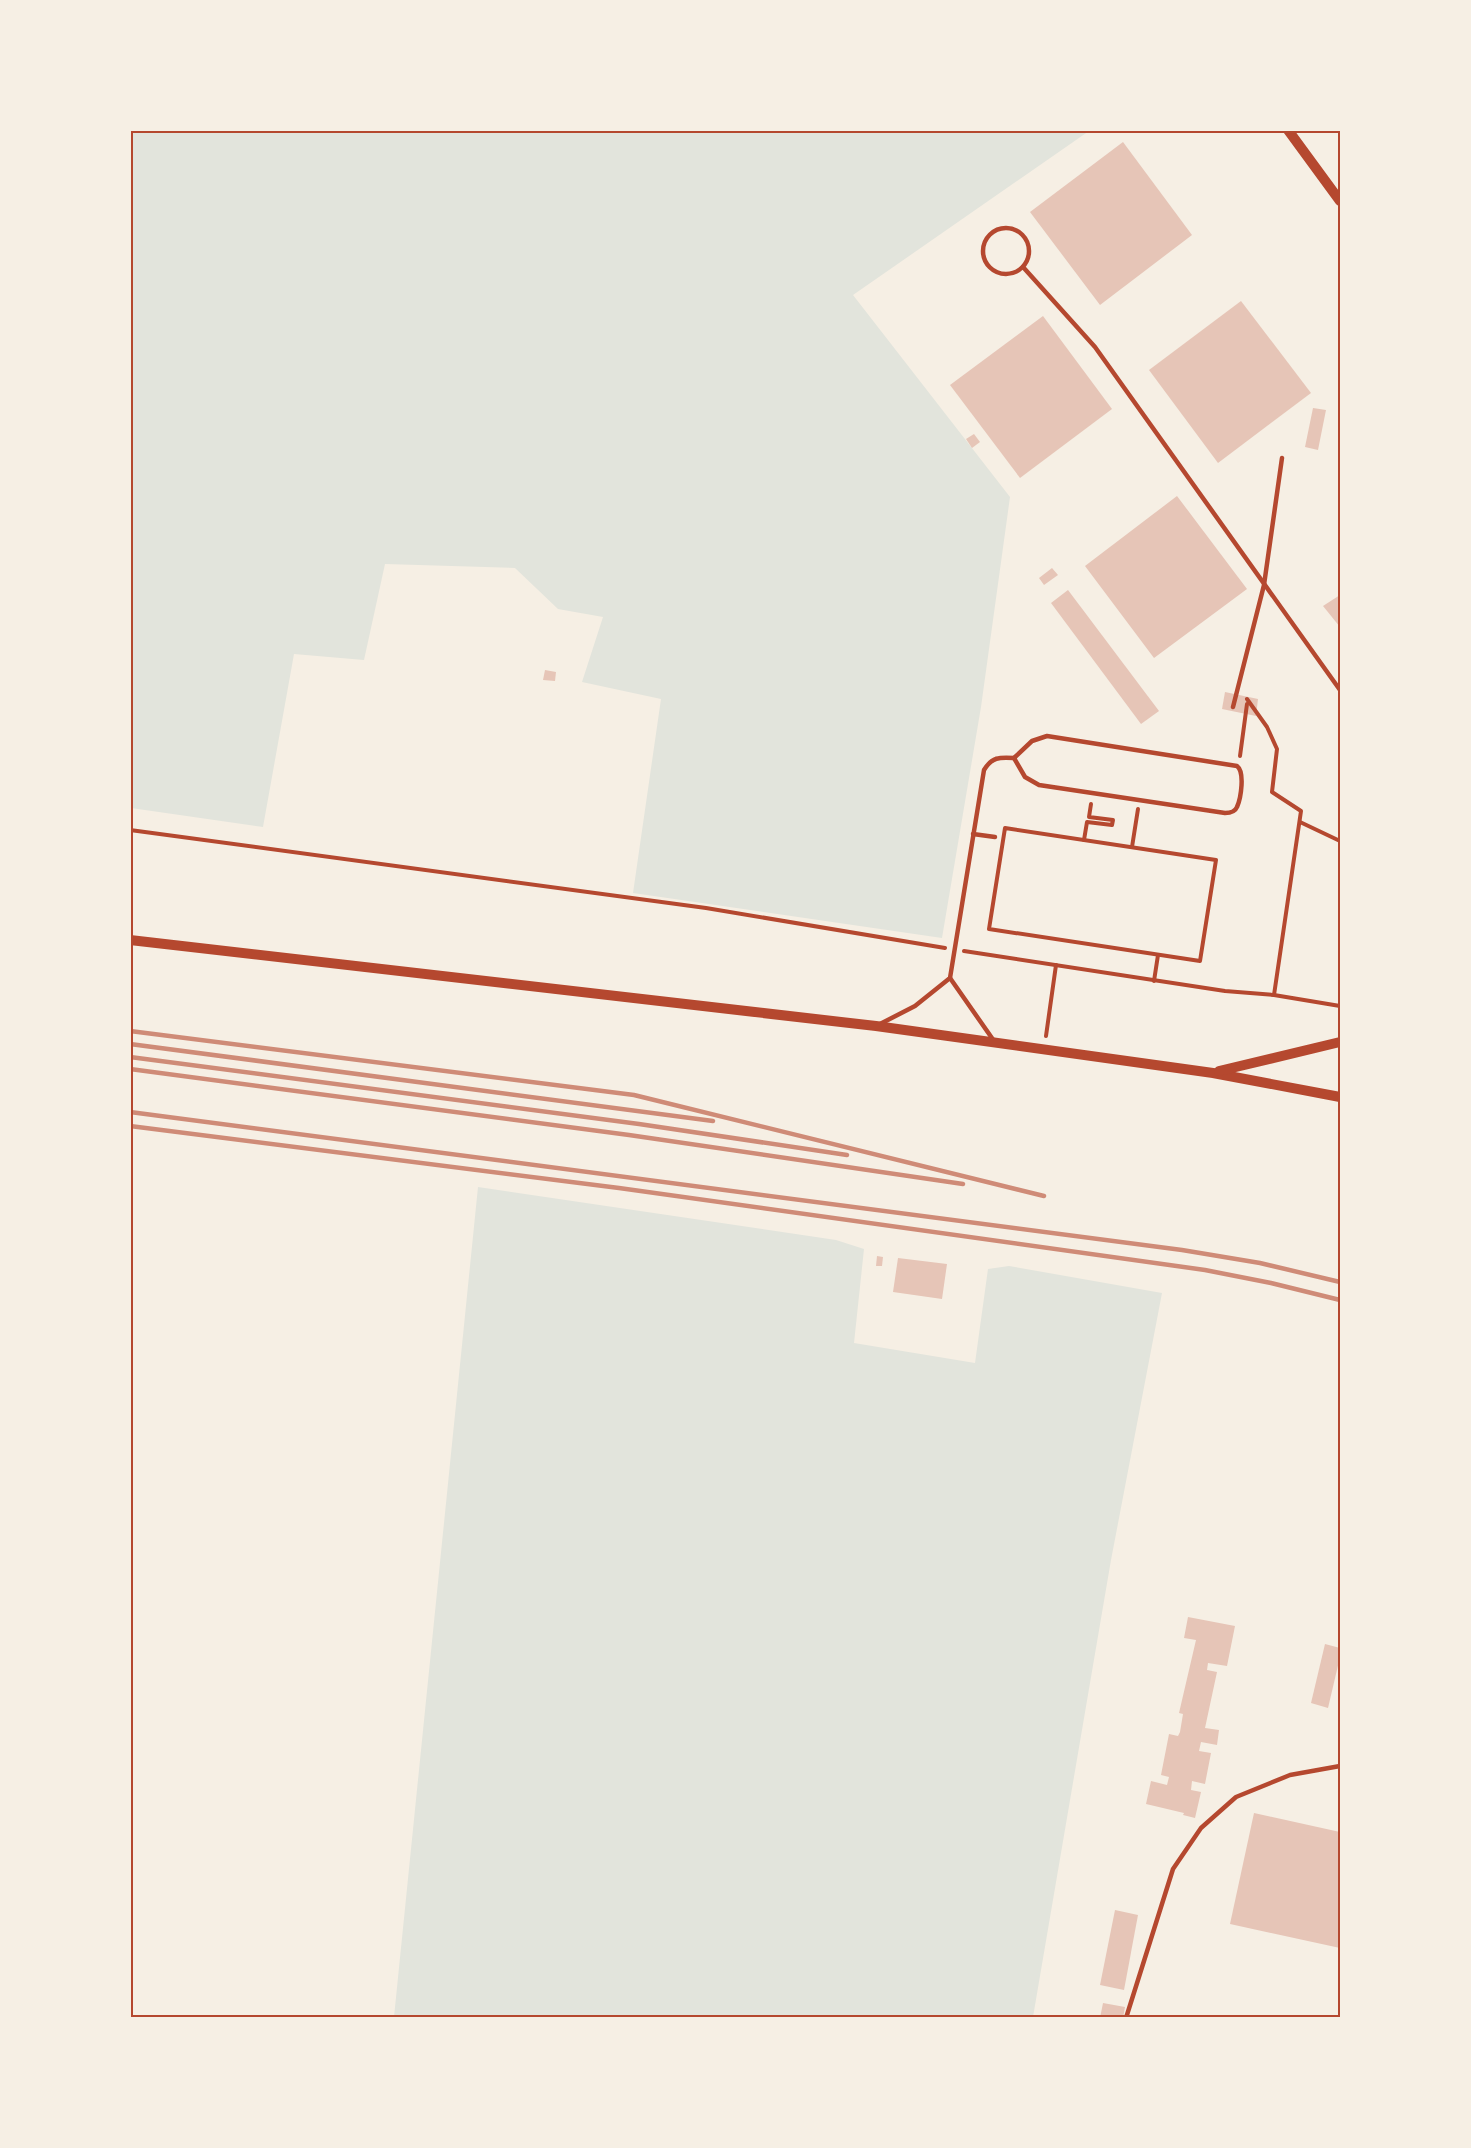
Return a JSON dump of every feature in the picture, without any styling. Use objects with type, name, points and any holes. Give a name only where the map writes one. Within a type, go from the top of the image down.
[{"type":"street","points":[[1288,130],[1341,201]]},
{"type":"street","points":[[130,940],[876,1026],[1213,1073],[1341,1097]]},
{"type":"street","points":[[1213,1073],[1341,1042]]},
{"type":"lane","points":[[1010,227],[1024,236],[1030,252],[1023,267],[1009,274],[994,272],[984,261],[983,244],[993,230],[1010,227]]},
{"type":"lane","points":[[1023,267],[1095,346],[1341,690]]},
{"type":"lane","points":[[1233,707],[1264,585],[1282,458]]},
{"type":"lane","points":[[876,1026],[915,1006],[950,978],[984,770],[990,760],[999,757],[1014,758],[1032,741],[1047,736],[1237,765],[1243,774],[1237,808],[1233,812],[1225,813],[1039,785],[1025,777],[1014,758]]},
{"type":"lane","points":[[973,834],[995,837]]},
{"type":"lane","points":[[950,978],[996,1043]]},
{"type":"lane","points":[[1126,2018],[1173,1869],[1201,1827],[1236,1797],[1290,1775],[1341,1766]]},
{"type":"path","points":[[1238,687],[1267,727],[1277,749],[1272,792],[1301,811],[1274,995]]},
{"type":"path","points":[[1237,765],[1241,754],[1248,701]]},
{"type":"path","points":[[1084,840],[1087,822],[1112,825],[1113,820],[1089,817],[1092,794]]},
{"type":"path","points":[[1132,847],[1137,818]]},
{"type":"path","points":[[1300,822],[1341,841]]},
{"type":"path","points":[[1005,828],[1132,847],[1216,860],[1200,961],[989,929],[1005,828]]},
{"type":"path","points":[[130,830],[706,908],[1154,981],[1341,1005]]},
{"type":"path","points":[[1154,981],[1158,955]]},
{"type":"path","points":[[1044,1049],[1056,965]]},
{"type":"shaded area","points":[[131,130],[1089,131],[853,295],[1010,497],[981,707],[942,938],[633,893],[661,699],[582,682],[603,617],[558,609],[515,568],[385,564],[364,660],[294,654],[263,827],[131,808]]},
{"type":"shaded area","points":[[478,1187],[836,1240],[864,1249],[854,1343],[975,1363],[988,1269],[1009,1266],[1162,1293],[1111,1560],[1033,2017],[394,2017]]},
{"type":"building","points":[[1123,142],[1192,235],[1100,305],[1030,212]]},
{"type":"building","points":[[1241,301],[1311,393],[1218,463],[1149,370]]},
{"type":"building","points":[[1043,316],[1112,409],[1020,478],[950,385]]},
{"type":"building","points":[[1313,408],[1326,410],[1318,450],[1305,447]]},
{"type":"building","points":[[974,434],[980,442],[972,448],[966,439]]},
{"type":"building","points":[[1177,496],[1247,589],[1154,658],[1085,566]]},
{"type":"building","points":[[1052,568],[1058,575],[1044,585],[1039,578]]},
{"type":"building","points":[[1068,590],[1159,711],[1141,724],[1051,603]]},
{"type":"building","points":[[1340,595],[1340,627],[1323,606]]},
{"type":"building","points":[[545,670],[556,672],[555,681],[543,680]]},
{"type":"building","points":[[1225,692],[1258,699],[1256,716],[1222,709]]},
{"type":"building","points":[[877,1256],[883,1257],[882,1266],[876,1266]]},
{"type":"building","points":[[898,1258],[947,1264],[942,1299],[893,1292]]},
{"type":"building","points":[[1188,1617],[1235,1626],[1227,1666],[1208,1663],[1207,1670],[1217,1672],[1205,1728],[1219,1730],[1217,1745],[1201,1742],[1199,1751],[1211,1753],[1205,1784],[1192,1781],[1191,1790],[1201,1792],[1195,1818],[1146,1804],[1151,1781],[1167,1785],[1169,1777],[1161,1775],[1169,1734],[1178,1736],[1180,1732],[1183,1714],[1179,1713],[1196,1640],[1184,1638]]},
{"type":"building","points":[[1325,1644],[1340,1648],[1328,1708],[1311,1703]]},
{"type":"building","points":[[1254,1813],[1340,1832],[1340,1948],[1230,1924]]},
{"type":"building","points":[[1115,1910],[1138,1915],[1124,1990],[1100,1985]]},
{"type":"building","points":[[1103,2003],[1125,2007],[1123,2018],[1100,2018]]},
{"type":"railway","points":[[130,1031],[634,1095],[1044,1196]]},
{"type":"railway","points":[[130,1044],[713,1121]]},
{"type":"railway","points":[[130,1057],[639,1124],[847,1155]]},
{"type":"railway","points":[[130,1069],[629,1135],[963,1184]]},
{"type":"railway","points":[[130,1112],[1182,1250],[1260,1263],[1340,1282]]},
{"type":"railway","points":[[130,1126],[619,1188],[1205,1270],[1340,1300]]}]
